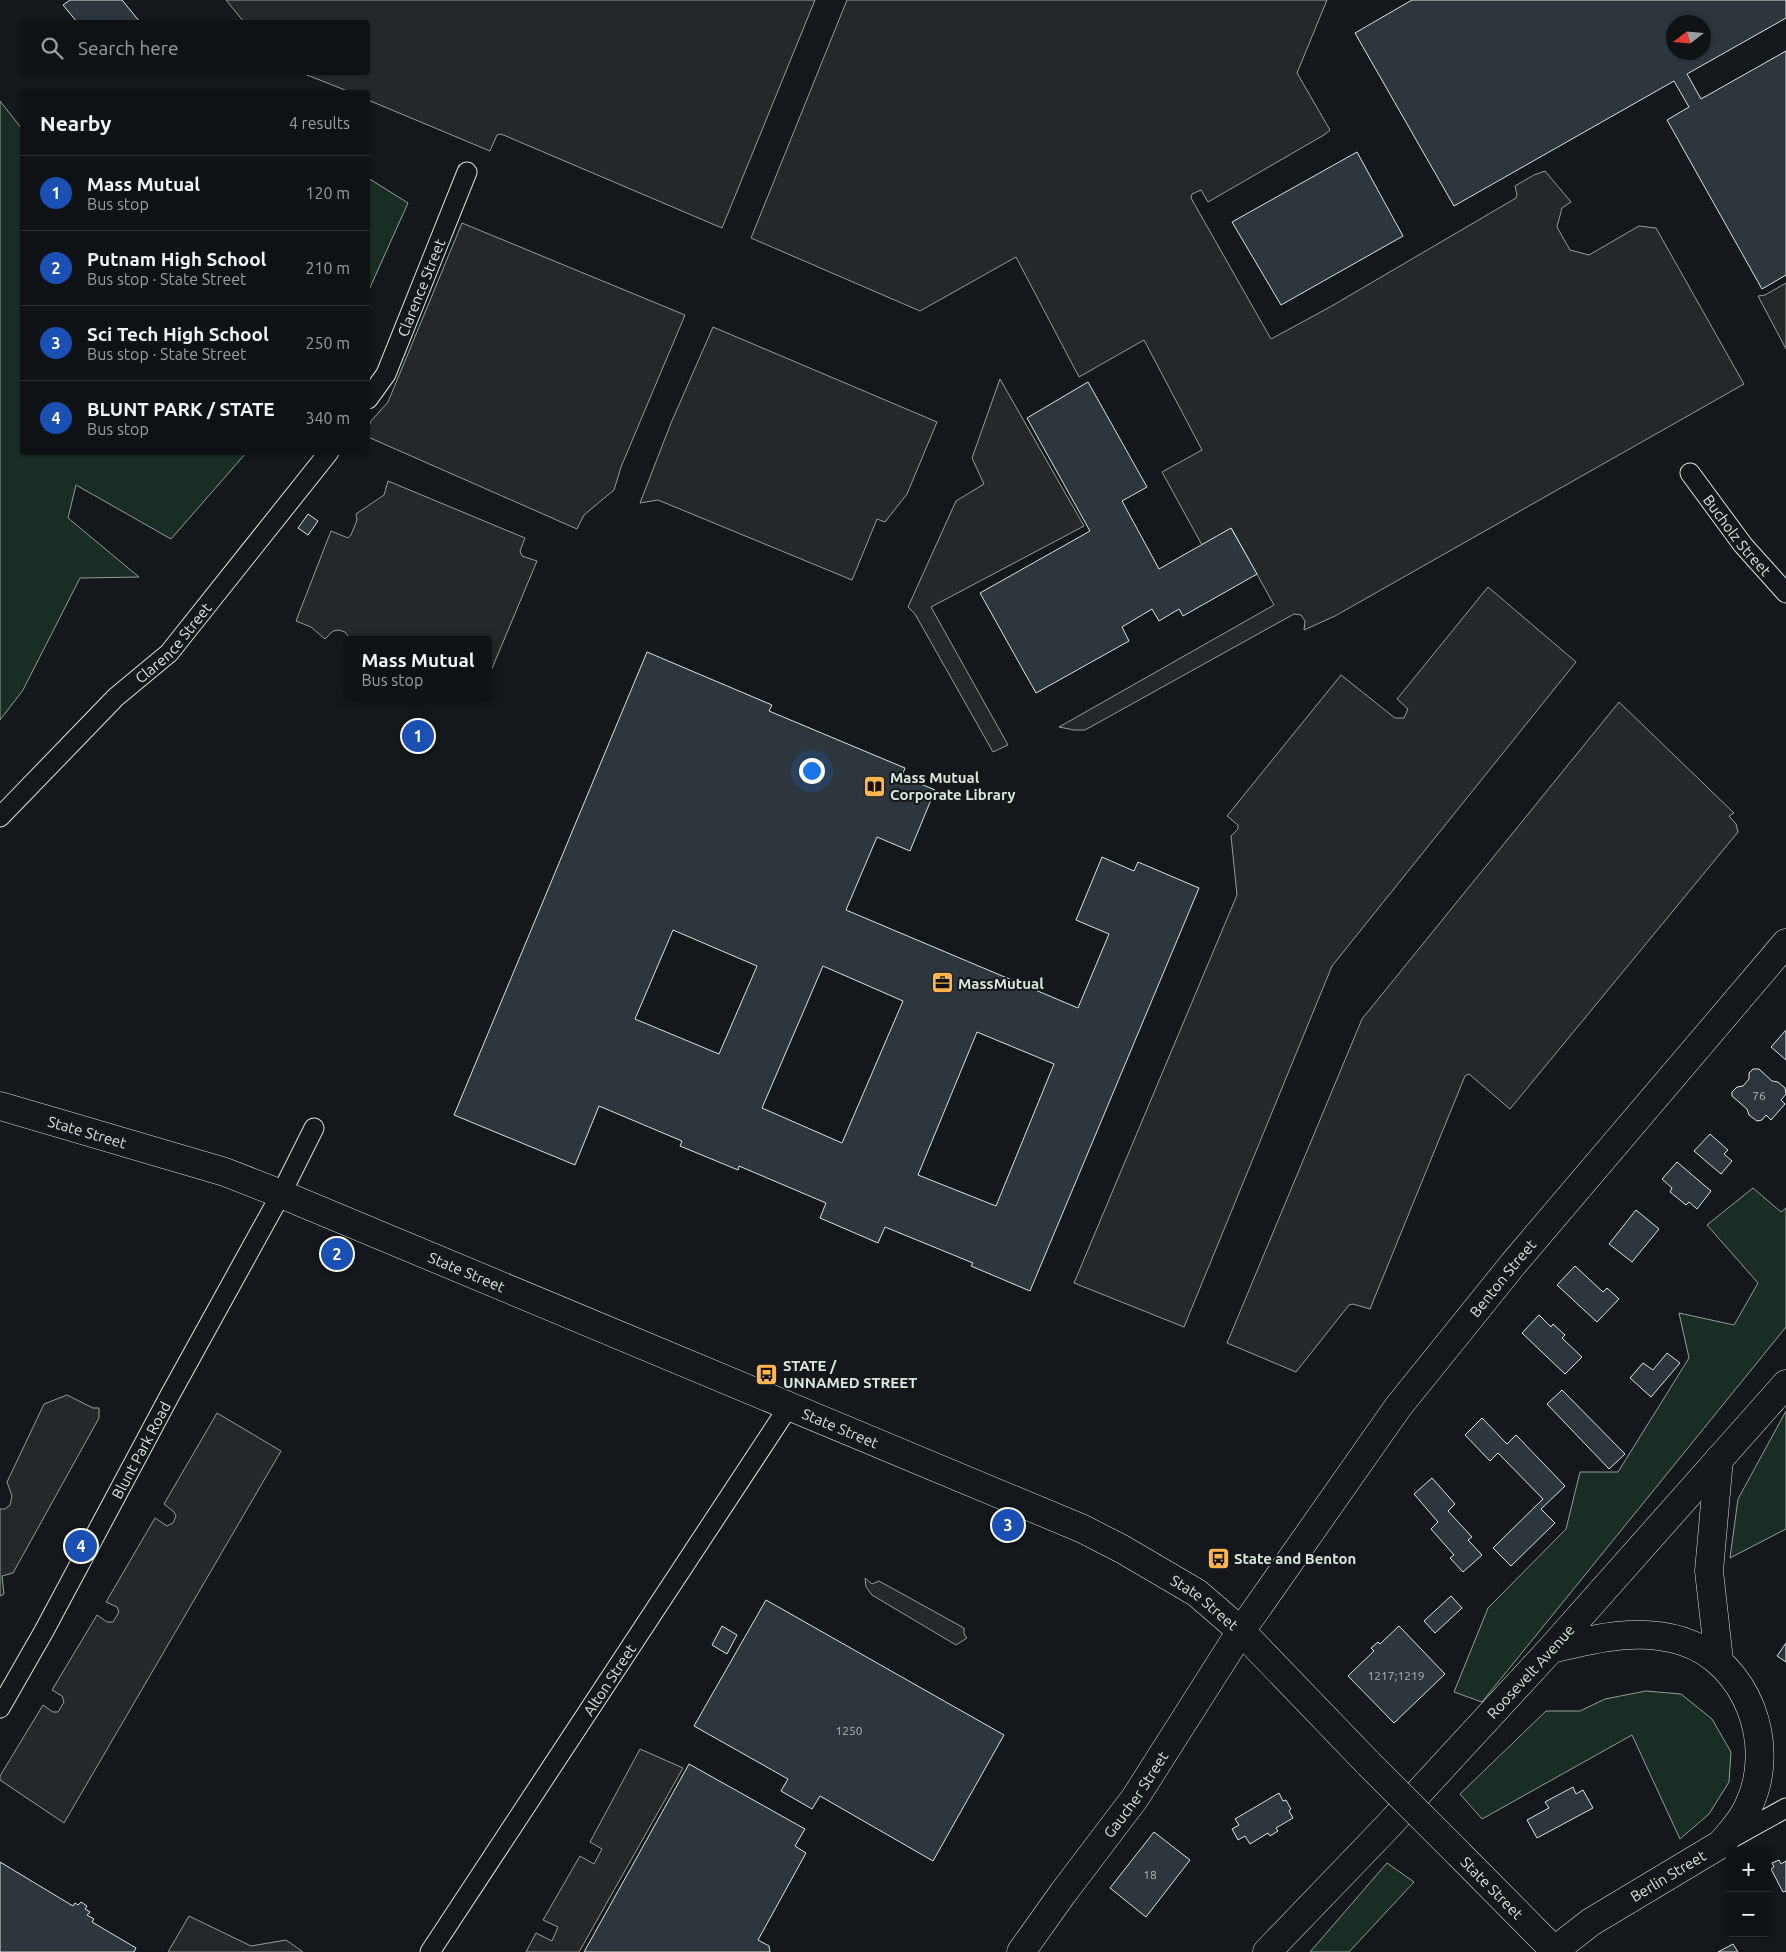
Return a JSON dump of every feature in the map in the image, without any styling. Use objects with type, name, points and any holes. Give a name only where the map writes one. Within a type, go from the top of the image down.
[{"type":"main road","name":"Benton Street","points":[[1241,1631],[1398,1407],[1514,1263],[1786,943]]},
{"type":"main road","name":"State Street","points":[[0,1106],[224,1172],[282,1194],[1036,1508],[1106,1540],[1197,1593],[1241,1631],[1369,1764],[1555,1951]]},
{"type":"main road","name":"Roosevelt Avenue","points":[[1266,1952],[1388,1826],[1551,1649],[1786,1384]]},
{"type":"main road","points":[[1718,1660],[1709,1571],[1719,1459]]},
{"type":"main road","name":"Gaucher Street","points":[[1021,1952],[1135,1798],[1241,1631]]},
{"type":"main road","points":[[1551,1649],[1593,1639],[1626,1635],[1682,1641],[1718,1660],[1737,1680],[1751,1710],[1758,1734],[1760,1758],[1756,1784],[1749,1806],[1737,1826],[1721,1844]]},
{"type":"main road","name":"Berlin Street","points":[[1555,1951],[1590,1922],[1721,1844]]},
{"type":"street","name":"Clarence Street","points":[[370,396],[386,374],[467,172]]},
{"type":"street","name":"Clarence Street","points":[[0,817],[116,697],[169,653],[327,455]]},
{"type":"street","name":"Bucholz Street","points":[[1690,473],[1743,545],[1786,593]]},
{"type":"street","name":"Blunt Park Road","points":[[0,1708],[44,1632],[170,1395],[282,1194],[314,1128]]},
{"type":"street","name":"Alton Street","points":[[430,1952],[789,1406]]},
{"type":"street","name":"Berlin Street","points":[[1721,1844],[1786,1808]]},
{"type":"green space","points":[[0,101],[20,126],[20,455],[244,455],[171,539],[76,485],[68,518],[139,577],[80,578],[23,690],[0,720]]},
{"type":"green space","points":[[370,179],[408,203],[370,288]]},
{"type":"green space","points":[[1753,1188],[1781,1212],[1786,1208],[1786,1327],[1482,1702],[1454,1692],[1488,1608],[1566,1529],[1580,1472],[1618,1472],[1689,1358],[1679,1313],[1734,1325],[1758,1283],[1707,1225]]},
{"type":"green space","points":[[1786,1411],[1786,1529],[1730,1558],[1738,1499]]},
{"type":"green space","points":[[1646,1691],[1681,1694],[1712,1719],[1731,1752],[1729,1782],[1709,1814],[1680,1839],[1632,1735],[1482,1819],[1460,1794],[1546,1711],[1580,1711],[1605,1699]]},
{"type":"green space","points":[[1387,1863],[1414,1882],[1349,1952],[1310,1952]]},
{"type":"shaded area","points":[[226,0],[815,0],[722,228],[501,134],[497,135],[490,151],[370,101],[370,90],[345,90],[307,75],[370,75],[370,20],[242,20]]},
{"type":"shaded area","points":[[847,0],[1327,0],[1297,73],[1330,130],[1208,202],[1201,190],[1192,194],[1191,198],[1271,339],[1330,307],[1516,198],[1515,186],[1545,171],[1571,202],[1562,208],[1557,227],[1570,250],[1589,255],[1639,226],[1656,228],[1744,384],[1335,616],[1304,630],[1305,621],[1301,615],[1294,614],[1085,730],[1059,727],[1274,605],[1232,529],[1202,545],[1162,472],[1202,450],[1144,340],[1079,377],[1016,257],[920,311],[751,238]]},
{"type":"shaded area","points":[[462,223],[685,315],[621,467],[614,490],[584,515],[577,529],[370,438],[371,421],[388,402]]},
{"type":"shaded area","points":[[1786,283],[1786,349],[1758,296],[1765,295]]},
{"type":"shaded area","points":[[713,327],[937,422],[907,494],[885,522],[877,519],[852,580],[658,500],[640,503],[671,423]]},
{"type":"shaded area","points":[[1000,379],[1084,526],[931,607],[1008,745],[993,752],[915,614],[908,607],[956,501],[984,484],[972,458]]},
{"type":"shaded area","points":[[388,481],[525,538],[520,551],[522,556],[537,561],[492,668],[492,636],[348,636],[345,632],[339,630],[333,631],[325,639],[311,627],[296,621],[331,531],[348,538],[357,520],[356,514],[384,495]]},
{"type":"shaded area","points":[[1488,587],[1576,662],[1332,966],[1184,1327],[1074,1283],[1237,895],[1231,836],[1238,829],[1238,825],[1227,816],[1341,675],[1395,718],[1404,718],[1408,709],[1397,699]]},
{"type":"shaded area","points":[[1619,702],[1734,813],[1729,816],[1736,824],[1738,832],[1510,1109],[1469,1074],[1465,1076],[1370,1309],[1353,1304],[1349,1305],[1296,1372],[1227,1343],[1362,1019]]},
{"type":"shaded area","points":[[67,1395],[93,1408],[99,1408],[99,1418],[13,1573],[2,1576],[4,1594],[0,1596],[0,1509],[5,1509],[10,1505],[12,1496],[7,1482],[44,1404]]},
{"type":"shaded area","points":[[217,1413],[281,1451],[64,1823],[0,1780],[0,1776],[43,1705],[53,1712],[58,1712],[64,1702],[62,1696],[52,1690],[97,1615],[107,1622],[113,1622],[119,1612],[117,1607],[106,1602],[155,1518],[167,1526],[173,1523],[176,1516],[164,1504]]},
{"type":"shaded area","points":[[865,1578],[872,1584],[879,1581],[964,1628],[964,1634],[967,1638],[956,1645],[872,1595],[866,1587]]},
{"type":"shaded area","points":[[640,1749],[683,1768],[579,1952],[526,1952],[536,1933],[552,1941],[558,1927],[543,1920],[580,1856],[594,1864],[602,1849],[590,1842]]},
{"type":"shaded area","points":[[189,1916],[251,1946],[286,1940],[303,1952],[168,1952]]},
{"type":"building","points":[[70,0],[122,0],[138,20],[75,20],[63,5]]},
{"type":"building","points":[[1412,0],[1786,0],[1786,18],[1687,74],[1701,99],[1786,51],[1786,275],[1762,289],[1667,120],[1689,107],[1674,81],[1454,206],[1355,33]]},
{"type":"building","points":[[1357,152],[1403,236],[1281,305],[1232,222]]},
{"type":"building","points":[[1088,382],[1147,487],[1122,501],[1159,569],[1231,528],[1257,574],[1183,616],[1179,609],[1159,621],[1152,609],[1122,627],[1129,641],[1036,693],[980,593],[1090,531],[1027,418]]},
{"type":"building","points":[[308,514],[318,521],[308,535],[298,528]]},
{"type":"building","name":"MassMutual","points":[[647,652],[772,705],[769,711],[905,768],[902,776],[935,790],[910,851],[877,837],[846,910],[1078,1008],[1109,934],[1076,920],[1102,857],[1134,871],[1138,862],[1199,888],[1030,1291],[971,1266],[973,1263],[885,1227],[878,1243],[820,1218],[826,1203],[739,1166],[738,1170],[680,1146],[682,1141],[599,1106],[575,1165],[454,1115]],"holes":[[[673,930],[757,966],[719,1054],[635,1019]],[[823,966],[903,1001],[842,1143],[762,1108]],[[977,1032],[1054,1064],[996,1206],[918,1175]]]},
{"type":"building","points":[[1786,1030],[1786,1060],[1771,1047]]},
{"type":"building","points":[[1753,1069],[1759,1069],[1772,1081],[1778,1082],[1785,1088],[1786,1094],[1781,1100],[1785,1104],[1771,1120],[1766,1115],[1762,1120],[1757,1121],[1732,1096],[1732,1092],[1737,1087],[1743,1086],[1749,1079],[1749,1073]]},
{"type":"building","points":[[1710,1134],[1728,1150],[1724,1154],[1732,1161],[1721,1174],[1694,1151]]},
{"type":"building","points":[[1677,1162],[1711,1191],[1697,1209],[1689,1202],[1686,1205],[1670,1192],[1672,1188],[1662,1179]]},
{"type":"building","points":[[1636,1210],[1659,1229],[1632,1262],[1609,1244]]},
{"type":"building","points":[[1575,1266],[1603,1292],[1607,1288],[1619,1299],[1597,1322],[1557,1285]]},
{"type":"building","points":[[1539,1315],[1551,1327],[1553,1324],[1565,1335],[1562,1338],[1582,1357],[1565,1374],[1522,1333]]},
{"type":"building","points":[[1667,1353],[1680,1363],[1651,1397],[1630,1378],[1643,1363],[1653,1370]]},
{"type":"building","points":[[1562,1390],[1625,1454],[1609,1469],[1547,1404]]},
{"type":"building","points":[[1482,1418],[1507,1444],[1516,1435],[1565,1486],[1541,1509],[1555,1523],[1511,1566],[1493,1548],[1543,1499],[1498,1453],[1490,1461],[1465,1435]]},
{"type":"building","points":[[1432,1478],[1455,1504],[1448,1511],[1472,1537],[1468,1540],[1482,1555],[1463,1572],[1450,1558],[1454,1555],[1431,1529],[1438,1522],[1414,1494]]},
{"type":"building","points":[[1451,1596],[1462,1608],[1435,1633],[1424,1621]]},
{"type":"building","points":[[766,1600],[1004,1735],[933,1861],[820,1796],[812,1809],[781,1791],[788,1779],[694,1726]]},
{"type":"building","points":[[722,1626],[737,1635],[727,1654],[712,1645]]},
{"type":"building","points":[[1399,1626],[1445,1674],[1394,1723],[1348,1676],[1374,1651],[1371,1648],[1378,1642],[1380,1644]]},
{"type":"building","points":[[1786,1643],[1786,1662],[1777,1656]]},
{"type":"building","points":[[689,1764],[805,1829],[795,1846],[806,1853],[758,1940],[769,1946],[770,1952],[584,1952]]},
{"type":"building","points":[[1573,1787],[1576,1794],[1583,1790],[1593,1808],[1537,1838],[1527,1820],[1549,1808],[1545,1802]]},
{"type":"building","points":[[1279,1793],[1283,1801],[1286,1800],[1293,1818],[1276,1828],[1278,1831],[1270,1836],[1268,1833],[1250,1844],[1245,1836],[1238,1840],[1232,1829],[1239,1825],[1235,1819]]},
{"type":"building","points":[[1154,1832],[1190,1860],[1146,1917],[1110,1888]]},
{"type":"building","points":[[1779,1860],[1781,1864],[1786,1861],[1786,1891],[1783,1892],[1771,1869],[1774,1867],[1772,1863]]},
{"type":"building","points":[[0,1862],[73,1906],[75,1903],[78,1905],[81,1902],[87,1906],[85,1909],[90,1912],[87,1915],[94,1919],[92,1922],[136,1948],[134,1952],[0,1952]]},
{"type":"building","points":[[1733,1944],[1738,1952],[1718,1952]]},
{"type":"place","name":"Mass Mutual","points":[[418,736]]},
{"type":"place","name":"Mass Mutual Corporate Library","points":[[874,786]]},
{"type":"place","name":"MassMutual","points":[[942,983]]},
{"type":"place","name":"Putnam High School","points":[[337,1254]]},
{"type":"place","name":"STATE / UNNAMED STREET","points":[[767,1374]]},
{"type":"place","name":"Sci Tech High School","points":[[1008,1525]]},
{"type":"place","name":"BLUNT PARK / STATE","points":[[81,1546]]},
{"type":"place","name":"State and Benton","points":[[1218,1558]]}]
